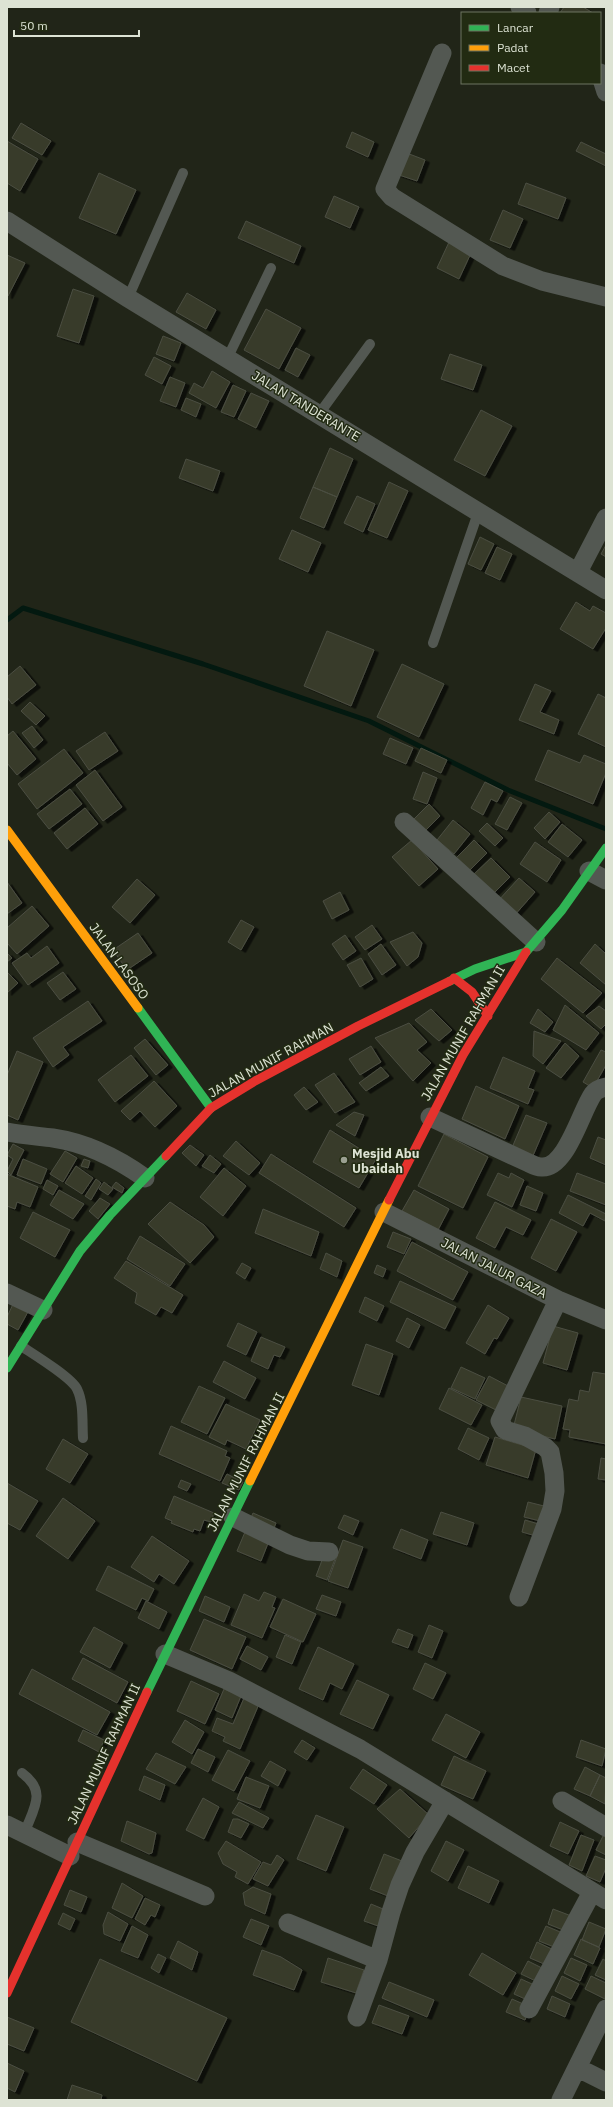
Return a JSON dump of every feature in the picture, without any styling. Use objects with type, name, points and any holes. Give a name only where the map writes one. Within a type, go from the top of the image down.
[{"type":"street","points":[[442,53],[385,189],[392,197],[503,266],[542,281],[606,297]]},
{"type":"street","points":[[601,76],[606,92]]},
{"type":"street","name":"JALAN TANDERANTE","points":[[7,221],[128,298],[606,590]]},
{"type":"street","points":[[578,572],[606,518]]},
{"type":"street","points":[[404,822],[531,947],[562,910],[606,848]]},
{"type":"street","name":"JALAN LASOSO","points":[[7,830],[211,1108]]},
{"type":"street","points":[[589,871],[606,880]]},
{"type":"street","name":"JALAN MUNIF RAHMAN","points":[[7,1368],[80,1251],[211,1108],[255,1081],[358,1026],[454,978],[531,947]]},
{"type":"street","name":"JALAN MUNIF RAHMAN II","points":[[7,1993],[165,1654],[430,1117],[463,1055],[531,947]]},
{"type":"street","points":[[454,978],[472,992],[488,1016]]},
{"type":"street","points":[[430,1117],[529,1164],[542,1168],[552,1165],[558,1160],[568,1145],[593,1093],[606,1087]]},
{"type":"street","points":[[7,1132],[53,1138],[86,1146],[118,1159],[146,1178]]},
{"type":"street","name":"JALAN JALUR GAZA","points":[[384,1212],[558,1300],[606,1320]]},
{"type":"street","points":[[7,1293],[44,1310]]},
{"type":"street","points":[[519,1597],[552,1508],[555,1491],[552,1460],[550,1452],[545,1447],[525,1436],[505,1430],[500,1420],[558,1300]]},
{"type":"street","points":[[233,1517],[290,1545],[308,1551],[329,1552]]},
{"type":"street","points":[[165,1654],[229,1681],[360,1749],[599,1896],[529,2009]]},
{"type":"street","points":[[562,1800],[606,1827]]},
{"type":"street","points":[[357,2017],[378,1960],[400,1885],[415,1852],[445,1801]]},
{"type":"street","points":[[7,1826],[24,1834],[74,1849],[205,1896]]},
{"type":"street","points":[[288,1923],[378,1960]]},
{"type":"street","points":[[561,2100],[606,2009]]},
{"type":"street","points":[[578,2068],[606,2082]]},
{"type":"lane","points":[[128,298],[183,173]]},
{"type":"lane","points":[[228,359],[271,268]]},
{"type":"lane","points":[[319,414],[370,344]]},
{"type":"lane","points":[[433,643],[478,513]]},
{"type":"lane","points":[[21,1346],[70,1380],[77,1388],[81,1403],[83,1438]]},
{"type":"lane","points":[[22,1773],[32,1780],[36,1787],[37,1798],[24,1834]]},
{"type":"building","points":[[564,7],[583,7],[591,12],[561,12]]},
{"type":"building","points":[[21,123],[51,141],[42,155],[12,138]]},
{"type":"building","points":[[352,132],[374,142],[368,157],[346,147]]},
{"type":"building","points":[[7,141],[38,159],[20,191],[7,183]]},
{"type":"building","points":[[581,142],[606,154],[606,166],[576,151]]},
{"type":"building","points":[[404,152],[425,160],[417,181],[396,174]]},
{"type":"building","points":[[99,173],[136,190],[116,234],[79,218]]},
{"type":"building","points":[[526,183],[566,198],[558,219],[518,204]]},
{"type":"building","points":[[334,196],[359,207],[350,228],[325,217]]},
{"type":"building","points":[[503,210],[523,219],[510,248],[490,240]]},
{"type":"building","points":[[246,221],[301,246],[294,263],[238,238]]},
{"type":"building","points":[[450,240],[472,251],[459,279],[437,268]]},
{"type":"building","points":[[7,255],[25,263],[8,296],[7,296]]},
{"type":"building","points":[[73,289],[94,296],[79,343],[57,336]]},
{"type":"building","points":[[187,293],[216,310],[206,329],[176,312]]},
{"type":"building","points":[[266,309],[301,328],[279,369],[244,350]]},
{"type":"building","points":[[163,336],[181,343],[174,361],[156,354]]},
{"type":"building","points":[[296,348],[310,355],[298,377],[285,370]]},
{"type":"building","points":[[450,354],[482,365],[473,390],[441,379]]},
{"type":"building","points":[[154,357],[171,366],[162,384],[145,375]]},
{"type":"building","points":[[212,371],[230,382],[216,408],[189,393],[194,383],[203,388]]},
{"type":"building","points":[[170,377],[185,383],[176,407],[160,401]]},
{"type":"building","points":[[233,385],[246,391],[234,417],[221,412]]},
{"type":"building","points":[[251,393],[269,401],[256,428],[238,419]]},
{"type":"building","points":[[186,398],[201,404],[196,417],[181,410]]},
{"type":"building","points":[[481,410],[512,426],[485,476],[454,460]]},
{"type":"building","points":[[330,448],[353,459],[337,497],[313,487]]},
{"type":"building","points":[[186,459],[220,471],[213,491],[179,478]]},
{"type":"building","points":[[389,482],[408,491],[387,538],[368,530]]},
{"type":"building","points":[[313,487],[337,497],[324,528],[300,518]]},
{"type":"building","points":[[357,496],[375,504],[363,532],[344,523]]},
{"type":"building","points":[[292,530],[321,543],[308,572],[279,559]]},
{"type":"building","points":[[480,537],[494,544],[481,570],[468,564]]},
{"type":"building","points":[[606,545],[606,557],[601,554]]},
{"type":"building","points":[[497,547],[512,554],[500,580],[485,573]]},
{"type":"building","points":[[576,602],[590,611],[593,606],[606,613],[606,628],[593,649],[560,629]]},
{"type":"building","points":[[327,631],[374,650],[351,706],[304,686]]},
{"type":"building","points":[[402,664],[444,684],[419,737],[377,717]]},
{"type":"building","points":[[20,666],[36,685],[12,704],[7,697],[7,677]]},
{"type":"building","points":[[535,684],[551,691],[540,712],[559,720],[554,734],[519,720]]},
{"type":"building","points":[[598,694],[606,698],[606,747],[578,734]]},
{"type":"building","points":[[30,702],[45,716],[36,725],[21,711]]},
{"type":"building","points":[[32,726],[43,740],[34,748],[22,733]]},
{"type":"building","points":[[13,731],[36,759],[17,775],[7,763],[7,736]]},
{"type":"building","points":[[105,732],[118,751],[89,770],[76,751]]},
{"type":"building","points":[[390,738],[413,748],[406,764],[383,754]]},
{"type":"building","points":[[421,748],[447,760],[441,773],[415,761]]},
{"type":"building","points":[[64,749],[83,773],[37,809],[18,784]]},
{"type":"building","points":[[548,750],[580,763],[584,755],[606,764],[606,773],[593,804],[535,780]]},
{"type":"building","points":[[95,770],[122,807],[103,821],[76,785]]},
{"type":"building","points":[[423,772],[437,778],[427,804],[413,799]]},
{"type":"building","points":[[485,782],[503,791],[497,802],[491,799],[483,815],[471,808]]},
{"type":"building","points":[[70,789],[82,804],[49,829],[37,814]]},
{"type":"building","points":[[510,797],[522,803],[507,830],[495,824]]},
{"type":"building","points":[[429,804],[440,816],[425,831],[414,819]]},
{"type":"building","points":[[85,808],[98,824],[67,849],[54,833]]},
{"type":"building","points":[[549,812],[560,822],[545,839],[534,828]]},
{"type":"building","points":[[453,820],[470,834],[454,854],[437,840]]},
{"type":"building","points":[[487,823],[503,838],[495,846],[479,831]]},
{"type":"building","points":[[562,824],[582,840],[568,857],[548,842]]},
{"type":"building","points":[[412,840],[438,869],[419,886],[392,857]]},
{"type":"building","points":[[474,840],[487,853],[469,871],[456,858]]},
{"type":"building","points":[[535,842],[561,860],[547,882],[520,864]]},
{"type":"building","points":[[491,858],[510,877],[492,895],[473,875]]},
{"type":"building","points":[[519,878],[535,892],[513,917],[497,902]]},
{"type":"building","points":[[137,879],[155,895],[130,923],[112,907]]},
{"type":"building","points":[[7,882],[22,903],[7,914]]},
{"type":"building","points":[[340,892],[349,910],[332,919],[323,901]]},
{"type":"building","points":[[32,906],[49,926],[17,954],[7,943],[7,928]]},
{"type":"building","points":[[241,920],[254,927],[241,950],[228,942]]},
{"type":"building","points":[[372,925],[382,939],[365,950],[355,937]]},
{"type":"building","points":[[413,932],[422,943],[418,957],[407,966],[390,942]]},
{"type":"building","points":[[138,933],[152,953],[127,970],[113,950]]},
{"type":"building","points":[[345,935],[356,951],[343,960],[332,944]]},
{"type":"building","points":[[381,944],[396,965],[382,975],[368,954]]},
{"type":"building","points":[[595,944],[606,954],[606,985],[580,963]]},
{"type":"building","points":[[47,946],[59,963],[28,985],[12,963],[27,953],[31,958]]},
{"type":"building","points":[[7,953],[12,958],[7,962]]},
{"type":"building","points":[[361,958],[373,979],[360,987],[347,965]]},
{"type":"building","points":[[557,958],[602,993],[583,1013],[541,979]]},
{"type":"building","points":[[63,972],[76,989],[60,1000],[47,983]]},
{"type":"building","points":[[8,973],[18,983],[7,993],[7,975]]},
{"type":"building","points":[[88,1001],[102,1021],[63,1047],[69,1055],[53,1067],[33,1038]]},
{"type":"building","points":[[565,1005],[599,1033],[586,1050],[553,1030]]},
{"type":"building","points":[[599,1006],[606,1011],[606,1024],[601,1029],[586,1016]]},
{"type":"building","points":[[431,1009],[452,1030],[439,1041],[415,1020]]},
{"type":"building","points":[[538,1009],[553,1022],[545,1032],[530,1023]]},
{"type":"building","points":[[409,1023],[427,1042],[417,1050],[431,1063],[413,1081],[375,1038]]},
{"type":"building","points":[[534,1031],[561,1041],[543,1064],[533,1056]]},
{"type":"building","points":[[145,1039],[168,1065],[156,1075],[134,1048]]},
{"type":"building","points":[[565,1043],[579,1056],[561,1078],[546,1068]]},
{"type":"building","points":[[371,1046],[381,1062],[360,1075],[349,1059]]},
{"type":"building","points":[[601,1050],[606,1052],[606,1065],[593,1088],[583,1082]]},
{"type":"building","points":[[17,1051],[43,1062],[18,1120],[7,1115],[7,1075]]},
{"type":"building","points":[[131,1055],[148,1076],[115,1102],[98,1080]]},
{"type":"building","points":[[503,1057],[535,1071],[528,1088],[534,1090],[528,1104],[490,1088]]},
{"type":"building","points":[[381,1067],[389,1076],[366,1091],[359,1083]]},
{"type":"building","points":[[334,1073],[355,1102],[335,1113],[315,1085]]},
{"type":"building","points":[[154,1081],[177,1106],[155,1127],[140,1111],[130,1120],[121,1111]]},
{"type":"building","points":[[476,1086],[519,1106],[505,1139],[462,1119]]},
{"type":"building","points":[[304,1087],[318,1102],[306,1110],[294,1095]]},
{"type":"building","points":[[354,1112],[364,1115],[355,1136],[336,1125]]},
{"type":"building","points":[[526,1115],[547,1123],[532,1158],[511,1150]]},
{"type":"building","name":"Mesjid Abu Ubaidah","points":[[330,1130],[376,1159],[359,1188],[313,1162]]},
{"type":"building","points":[[444,1134],[488,1157],[463,1208],[418,1186]]},
{"type":"building","points":[[598,1137],[606,1140],[606,1165],[590,1158]]},
{"type":"building","points":[[236,1141],[260,1163],[249,1175],[223,1156]]},
{"type":"building","points":[[13,1144],[24,1150],[11,1175],[7,1171],[13,1159],[7,1155]]},
{"type":"building","points":[[190,1145],[204,1155],[196,1166],[182,1153]]},
{"type":"building","points":[[65,1151],[77,1158],[63,1182],[50,1174]]},
{"type":"building","points":[[271,1154],[356,1208],[344,1227],[259,1173]]},
{"type":"building","points":[[210,1155],[221,1164],[214,1173],[202,1166]]},
{"type":"building","points":[[23,1159],[47,1169],[41,1184],[17,1175]]},
{"type":"building","points":[[84,1159],[90,1161],[88,1168],[81,1166]]},
{"type":"building","points":[[76,1166],[93,1178],[82,1194],[65,1183]]},
{"type":"building","points":[[224,1168],[246,1186],[223,1216],[200,1197]]},
{"type":"building","points":[[498,1173],[509,1178],[511,1173],[524,1180],[512,1207],[487,1195]]},
{"type":"building","points":[[577,1173],[606,1184],[606,1205],[570,1191]]},
{"type":"building","points":[[7,1174],[38,1187],[30,1207],[17,1202],[15,1209],[7,1206]]},
{"type":"building","points":[[96,1179],[101,1183],[91,1200],[85,1196]]},
{"type":"building","points":[[47,1180],[58,1186],[53,1195],[43,1189]]},
{"type":"building","points":[[104,1182],[113,1189],[108,1195],[99,1189]]},
{"type":"building","points":[[116,1182],[124,1188],[122,1193],[112,1187]]},
{"type":"building","points":[[527,1186],[543,1193],[536,1211],[520,1205]]},
{"type":"building","points":[[59,1190],[84,1204],[73,1219],[50,1205]]},
{"type":"building","points":[[414,1190],[449,1209],[438,1230],[402,1211]]},
{"type":"building","points":[[568,1195],[606,1214],[605,1221],[590,1213],[583,1226],[559,1213]]},
{"type":"building","points":[[100,1198],[110,1204],[98,1219],[89,1211]]},
{"type":"building","points":[[170,1202],[204,1225],[214,1237],[190,1263],[148,1224]]},
{"type":"building","points":[[495,1202],[531,1220],[523,1235],[506,1227],[495,1248],[476,1238]]},
{"type":"building","points":[[263,1209],[319,1232],[311,1256],[255,1233]]},
{"type":"building","points":[[33,1212],[70,1230],[55,1257],[20,1238]]},
{"type":"building","points":[[551,1219],[577,1232],[556,1271],[531,1258]]},
{"type":"building","points":[[393,1232],[411,1239],[404,1254],[387,1247]]},
{"type":"building","points":[[140,1236],[185,1264],[170,1286],[127,1259]]},
{"type":"building","points":[[412,1242],[468,1272],[453,1300],[397,1271]]},
{"type":"building","points":[[326,1253],[342,1261],[337,1277],[320,1269]]},
{"type":"building","points":[[126,1261],[183,1295],[172,1313],[161,1307],[156,1315],[135,1303],[137,1293],[114,1278]]},
{"type":"building","points":[[242,1263],[251,1268],[245,1279],[236,1273]]},
{"type":"building","points":[[377,1265],[386,1269],[383,1277],[374,1273]]},
{"type":"building","points":[[400,1281],[456,1307],[445,1329],[390,1302]]},
{"type":"building","points":[[365,1297],[384,1306],[377,1321],[359,1312]]},
{"type":"building","points":[[14,1302],[29,1310],[18,1330],[7,1324],[7,1317]]},
{"type":"building","points":[[488,1305],[509,1318],[497,1339],[494,1338],[485,1354],[466,1343]]},
{"type":"building","points":[[407,1318],[420,1325],[409,1348],[396,1341]]},
{"type":"building","points":[[238,1323],[257,1332],[246,1355],[227,1346]]},
{"type":"building","points":[[553,1326],[578,1333],[567,1370],[543,1363]]},
{"type":"building","points":[[261,1337],[285,1347],[280,1357],[274,1355],[268,1369],[251,1361]]},
{"type":"building","points":[[366,1344],[393,1354],[379,1395],[352,1385]]},
{"type":"building","points":[[224,1361],[256,1378],[245,1399],[213,1382]]},
{"type":"building","points":[[461,1367],[485,1378],[475,1399],[451,1388]]},
{"type":"building","points":[[593,1372],[606,1374],[606,1444],[569,1437],[570,1430],[563,1429],[569,1399],[578,1401],[580,1390],[589,1392]]},
{"type":"building","points":[[489,1376],[510,1387],[498,1411],[476,1400]]},
{"type":"building","points":[[199,1386],[225,1398],[207,1434],[181,1422]]},
{"type":"building","points":[[449,1388],[482,1405],[471,1425],[439,1409]]},
{"type":"building","points":[[521,1397],[562,1406],[555,1439],[513,1429]]},
{"type":"building","points":[[226,1404],[260,1420],[246,1449],[227,1440],[225,1445],[209,1437]]},
{"type":"building","points":[[171,1426],[227,1451],[225,1456],[230,1458],[220,1481],[159,1454]]},
{"type":"building","points":[[468,1428],[489,1438],[479,1460],[458,1449]]},
{"type":"building","points":[[495,1437],[536,1449],[528,1478],[486,1465]]},
{"type":"building","points":[[63,1439],[88,1454],[70,1483],[46,1469]]},
{"type":"building","points":[[601,1458],[606,1459],[606,1480],[598,1479]]},
{"type":"building","points":[[227,1474],[243,1482],[239,1490],[222,1483]]},
{"type":"building","points":[[181,1480],[191,1484],[187,1491],[178,1487]]},
{"type":"building","points":[[7,1483],[38,1501],[20,1530],[7,1523]]},
{"type":"building","points":[[174,1496],[214,1513],[211,1522],[204,1520],[200,1531],[194,1529],[193,1532],[171,1523],[172,1521],[165,1518]]},
{"type":"building","points":[[63,1498],[95,1521],[68,1559],[36,1536]]},
{"type":"building","points":[[528,1502],[552,1508],[548,1523],[524,1517]]},
{"type":"building","points":[[441,1512],[474,1523],[467,1545],[433,1534]]},
{"type":"building","points":[[253,1513],[276,1523],[261,1561],[237,1551]]},
{"type":"building","points":[[344,1515],[359,1521],[353,1535],[338,1528]]},
{"type":"building","points":[[525,1520],[542,1525],[539,1537],[522,1532]]},
{"type":"building","points":[[401,1529],[428,1540],[421,1559],[393,1548]]},
{"type":"building","points":[[152,1536],[189,1561],[174,1584],[159,1574],[154,1582],[131,1567]]},
{"type":"building","points":[[343,1540],[363,1547],[348,1588],[328,1581]]},
{"type":"building","points":[[324,1555],[335,1559],[327,1580],[316,1576]]},
{"type":"building","points":[[108,1566],[154,1589],[148,1601],[142,1598],[136,1610],[96,1590]]},
{"type":"building","points":[[264,1592],[276,1597],[272,1607],[275,1608],[262,1638],[231,1625],[244,1594],[259,1601]]},
{"type":"building","points":[[322,1595],[341,1602],[336,1616],[316,1609]]},
{"type":"building","points":[[205,1596],[230,1607],[224,1622],[199,1611]]},
{"type":"building","points":[[283,1599],[316,1614],[303,1642],[270,1627]]},
{"type":"building","points":[[146,1601],[167,1612],[159,1629],[138,1618]]},
{"type":"building","points":[[204,1619],[246,1637],[232,1669],[190,1650]]},
{"type":"building","points":[[429,1625],[443,1631],[432,1658],[418,1652]]},
{"type":"building","points":[[94,1627],[123,1643],[110,1668],[80,1652]]},
{"type":"building","points":[[398,1629],[413,1635],[408,1648],[392,1642]]},
{"type":"building","points":[[285,1635],[301,1642],[292,1664],[276,1657]]},
{"type":"building","points":[[247,1646],[268,1657],[261,1670],[240,1659]]},
{"type":"building","points":[[318,1647],[354,1664],[342,1689],[330,1683],[323,1700],[299,1689]]},
{"type":"building","points":[[83,1658],[128,1682],[117,1703],[72,1679]]},
{"type":"building","points":[[425,1663],[446,1673],[433,1699],[413,1689]]},
{"type":"building","points":[[32,1669],[110,1712],[97,1735],[19,1694]]},
{"type":"building","points":[[357,1680],[389,1695],[373,1729],[340,1714]]},
{"type":"building","points":[[191,1681],[219,1694],[205,1724],[177,1711]]},
{"type":"building","points":[[224,1689],[241,1696],[232,1718],[215,1710]]},
{"type":"building","points":[[244,1698],[259,1704],[240,1749],[223,1741],[225,1737],[212,1731],[217,1718],[233,1724]]},
{"type":"building","points":[[446,1714],[480,1732],[466,1758],[432,1740]]},
{"type":"building","points":[[185,1720],[204,1732],[192,1754],[172,1742]]},
{"type":"building","points":[[83,1730],[104,1740],[99,1752],[78,1741]]},
{"type":"building","points":[[302,1740],[315,1748],[307,1760],[294,1752]]},
{"type":"building","points":[[581,1740],[606,1749],[602,1766],[576,1757]]},
{"type":"building","points":[[198,1749],[215,1757],[208,1772],[191,1763]]},
{"type":"building","points":[[228,1750],[250,1761],[234,1791],[212,1780]]},
{"type":"building","points":[[156,1753],[186,1767],[175,1784],[146,1769]]},
{"type":"building","points":[[454,1756],[486,1771],[473,1799],[441,1785]]},
{"type":"building","points":[[270,1761],[286,1770],[278,1786],[261,1776]]},
{"type":"building","points":[[585,1767],[600,1775],[590,1796],[574,1789]]},
{"type":"building","points":[[363,1769],[387,1785],[374,1804],[350,1788]]},
{"type":"building","points":[[600,1775],[606,1778],[605,1804],[590,1796]]},
{"type":"building","points":[[144,1776],[165,1785],[160,1800],[139,1790]]},
{"type":"building","points":[[246,1777],[269,1786],[260,1808],[237,1799]]},
{"type":"building","points":[[400,1789],[429,1815],[409,1838],[377,1809]]},
{"type":"building","points":[[203,1798],[219,1807],[204,1839],[186,1830]]},
{"type":"building","points":[[239,1802],[269,1818],[263,1828],[232,1813]]},
{"type":"building","points":[[316,1815],[344,1827],[326,1871],[297,1859]]},
{"type":"building","points":[[233,1819],[238,1819],[249,1824],[241,1838],[228,1832]]},
{"type":"building","points":[[127,1821],[156,1833],[152,1853],[149,1854],[121,1841]]},
{"type":"building","points":[[560,1822],[579,1831],[568,1854],[550,1846]]},
{"type":"building","points":[[581,1835],[594,1840],[582,1871],[569,1865]]},
{"type":"building","points":[[603,1836],[606,1837],[606,1855],[596,1850]]},
{"type":"building","points":[[226,1841],[261,1862],[248,1884],[235,1877],[237,1872],[223,1864],[218,1853]]},
{"type":"building","points":[[446,1841],[464,1850],[448,1881],[431,1871]]},
{"type":"building","points":[[384,1854],[402,1861],[388,1896],[370,1889]]},
{"type":"building","points":[[277,1855],[284,1860],[268,1886],[253,1879],[263,1862],[271,1865]]},
{"type":"building","points":[[595,1856],[606,1860],[606,1868],[600,1882],[586,1876]]},
{"type":"building","points":[[468,1866],[499,1881],[489,1903],[458,1888]]},
{"type":"building","points":[[122,1883],[143,1896],[132,1918],[112,1908]]},
{"type":"building","points":[[253,1887],[271,1894],[265,1914],[245,1905],[243,1893]]},
{"type":"building","points":[[70,1890],[87,1897],[81,1912],[64,1905]]},
{"type":"building","points":[[145,1898],[160,1905],[155,1917],[151,1915],[145,1925],[135,1919]]},
{"type":"building","points":[[371,1904],[388,1911],[381,1927],[364,1921]]},
{"type":"building","points":[[553,1909],[574,1917],[568,1932],[548,1924]]},
{"type":"building","points":[[108,1912],[128,1924],[120,1941],[104,1934],[103,1925]]},
{"type":"building","points":[[63,1913],[75,1919],[70,1930],[58,1924]]},
{"type":"building","points":[[251,1919],[269,1926],[261,1945],[243,1937]]},
{"type":"building","points":[[589,1922],[606,1929],[599,1947],[582,1940]]},
{"type":"building","points":[[132,1926],[148,1935],[138,1958],[121,1951]]},
{"type":"building","points":[[546,1926],[565,1934],[559,1949],[539,1941]]},
{"type":"building","points":[[581,1939],[600,1948],[593,1964],[574,1955]]},
{"type":"building","points":[[178,1941],[198,1952],[192,1970],[170,1958]]},
{"type":"building","points":[[537,1942],[558,1952],[551,1967],[530,1958]]},
{"type":"building","points":[[262,1950],[281,1957],[302,1970],[294,1990],[253,1975]]},
{"type":"building","points":[[482,1953],[516,1973],[503,1995],[469,1975]]},
{"type":"building","points":[[158,1954],[166,1958],[159,1973],[151,1968]]},
{"type":"building","points":[[328,1958],[364,1970],[356,1993],[321,1982]]},
{"type":"building","points":[[571,1958],[587,1965],[580,1981],[564,1973]]},
{"type":"building","points":[[100,1959],[227,2018],[197,2081],[71,2022]]},
{"type":"building","points":[[603,1959],[606,1961],[606,1980],[595,1975]]},
{"type":"building","points":[[528,1961],[548,1971],[542,1984],[521,1974]]},
{"type":"building","points":[[562,1976],[579,1984],[571,1999],[555,1991]]},
{"type":"building","points":[[591,1976],[606,1983],[605,1999],[585,1989]]},
{"type":"building","points":[[521,1979],[541,1988],[534,2003],[514,1994]]},
{"type":"building","points":[[389,1982],[434,2000],[427,2017],[382,1998]]},
{"type":"building","points":[[552,1996],[570,2004],[565,2017],[547,2009]]},
{"type":"building","points":[[512,1999],[530,2007],[525,2020],[506,2012]]},
{"type":"building","points":[[379,2005],[409,2016],[402,2034],[372,2023]]},
{"type":"building","points":[[7,2017],[34,2028],[24,2051],[7,2044]]},
{"type":"building","points":[[7,2063],[24,2071],[15,2092],[7,2088]]},
{"type":"building","points":[[72,2085],[102,2095],[101,2100],[67,2100]]},
{"type":"waterway","points":[[7,620],[23,608],[203,664],[369,721],[508,790],[606,829]]},
{"type":"traffic: fast","points":[[450,981],[475,969],[526,952],[562,910],[606,848]]},
{"type":"traffic: fast","points":[[138,1008],[211,1108]]},
{"type":"traffic: fast","points":[[7,1368],[80,1251],[110,1215],[166,1156]]},
{"type":"traffic: fast","points":[[147,1692],[250,1481]]},
{"type":"traffic: slow","points":[[7,830],[138,1008]]},
{"type":"traffic: slow","points":[[250,1481],[389,1200]]},
{"type":"traffic: jam","points":[[389,1200],[463,1055],[526,952]]},
{"type":"traffic: jam","points":[[454,978],[472,992],[488,1016]]},
{"type":"traffic: jam","points":[[166,1156],[211,1108],[255,1081],[358,1026],[450,981]]},
{"type":"traffic: jam","points":[[7,1993],[147,1692]]},
{"type":"place","name":"Mesjid Abu Ubaidah","points":[[344,1160]]}]
